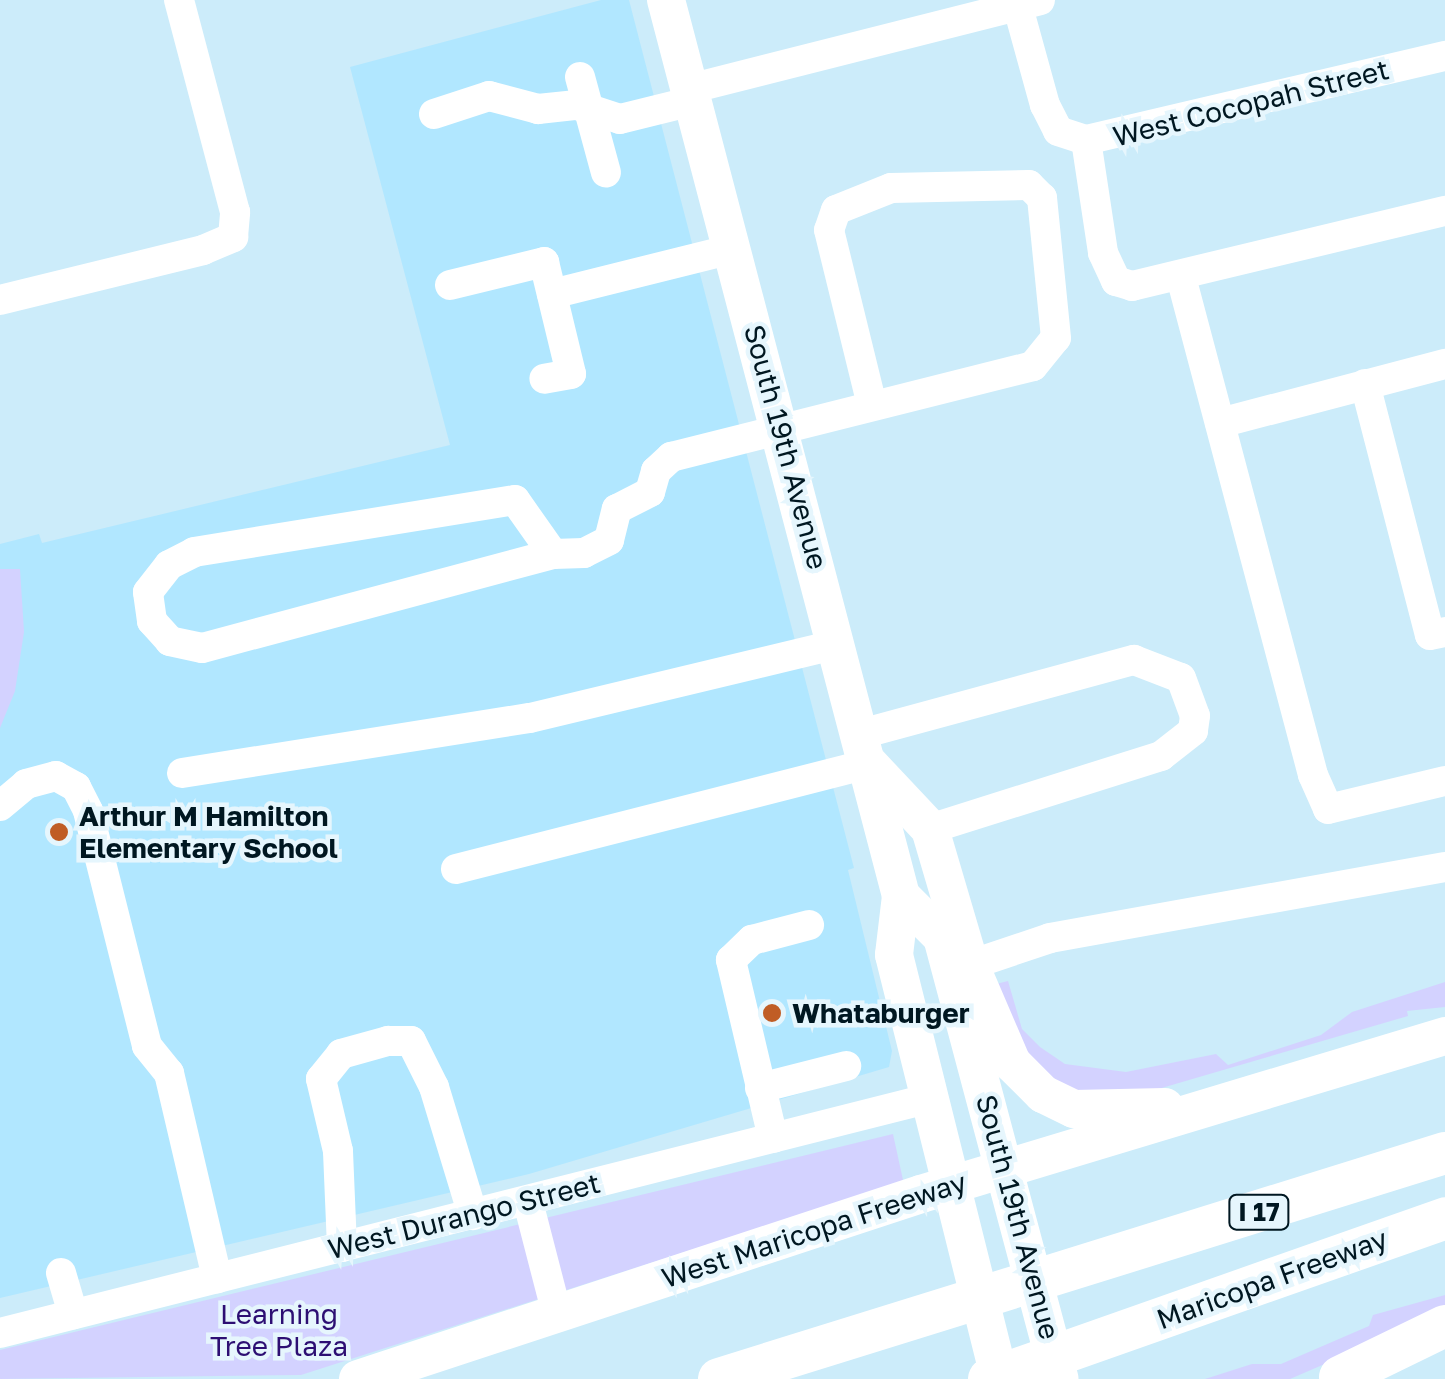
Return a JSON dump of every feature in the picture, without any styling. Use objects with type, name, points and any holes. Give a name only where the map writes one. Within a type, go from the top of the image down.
[{"type":"highway","name":"I 17","points":[[719,1379],[1445,1153]]},
{"type":"highway","name":"Maricopa Freeway","points":[[988,1379],[1445,1218]]},
{"type":"highway","points":[[1338,1378],[1445,1326]]},
{"type":"main road","name":"South 19th Avenue","points":[[666,0],[901,896],[894,955],[1000,1379]]},
{"type":"main road","points":[[865,749],[930,829],[970,965],[1004,1052],[1044,1094],[1074,1109],[1102,1111],[1221,1102]]},
{"type":"main road","name":"South 19th Avenue","points":[[901,896],[942,937],[1008,1170],[1060,1379]]},
{"type":"main road","name":"West Maricopa Freeway","points":[[358,1379],[950,1186],[1445,1036]]},
{"type":"main road","points":[[1338,1378],[1445,1346]]},
{"type":"street","points":[[0,300],[233,237],[235,212],[178,0]]},
{"type":"street","points":[[434,114],[489,96],[538,110],[588,108],[620,119],[691,95],[1025,2],[1072,135],[1103,254],[1116,281],[1132,286],[1180,277],[1445,211]]},
{"type":"street","name":"West Cocopah Street","points":[[1072,135],[1445,56]]},
{"type":"street","points":[[580,76],[606,174]]},
{"type":"street","points":[[553,554],[515,500],[194,552],[169,565],[148,592],[152,621],[170,641],[202,648],[553,554],[584,553],[609,540],[617,509],[650,492],[656,471],[671,456],[781,429],[1032,366],[1048,352],[1056,338],[1042,198],[1029,185],[891,188],[836,210],[829,230],[872,406]]},
{"type":"street","points":[[552,294],[732,249]]},
{"type":"street","points":[[450,285],[544,262],[570,374],[544,379]]},
{"type":"street","points":[[1180,277],[1313,775],[1328,809],[1445,781]]},
{"type":"street","points":[[1220,422],[1445,364]]},
{"type":"street","points":[[1365,384],[1438,634]]},
{"type":"street","points":[[182,773],[530,718],[838,644]]},
{"type":"street","points":[[456,869],[865,749],[1134,660],[1181,678],[1196,716],[1193,731],[1162,756],[930,829]]},
{"type":"street","points":[[0,806],[26,784],[56,776],[76,787],[88,811],[147,1046],[168,1073],[217,1278]]},
{"type":"street","points":[[970,965],[1050,938],[1445,867]]},
{"type":"street","points":[[773,1138],[731,960],[752,940],[809,925]]},
{"type":"street","points":[[342,1247],[338,1151],[320,1079],[341,1054],[388,1041],[411,1041],[434,1087],[473,1215]]},
{"type":"street","points":[[760,1088],[846,1066]]},
{"type":"street","name":"West Durango Street","points":[[0,1333],[927,1099]]},
{"type":"street","points":[[528,1202],[557,1314]]},
{"type":"street","points":[[61,1273],[73,1314]]},
{"type":"shaded area","points":[[601,0],[629,0],[854,868],[848,870],[892,1051],[889,1067],[529,1174],[0,1298],[0,544],[39,534],[42,543],[450,445],[350,67]]},
{"type":"green space","points":[[0,569],[20,569],[24,632],[15,691],[0,728]]},
{"type":"green space","points":[[1008,981],[1022,1029],[1040,1047],[1065,1064],[1126,1072],[1216,1054],[1228,1065],[1321,1035],[1352,1012],[1445,982],[1445,1007],[1407,1011],[1408,1016],[1124,1099],[1056,1088],[1013,1039],[992,985]]},
{"type":"green space","name":"Learning Tree Plaza","points":[[893,1134],[903,1180],[897,1184],[301,1375],[0,1379],[0,1350]]},
{"type":"green space","points":[[1445,1295],[1445,1312],[1290,1379],[1205,1379],[1252,1364],[1281,1364],[1369,1326],[1373,1315]]},
{"type":"place","name":"Arthur M Hamilton Elementary School","points":[[59,832]]},
{"type":"place","name":"Whataburger","points":[[772,1013]]}]
